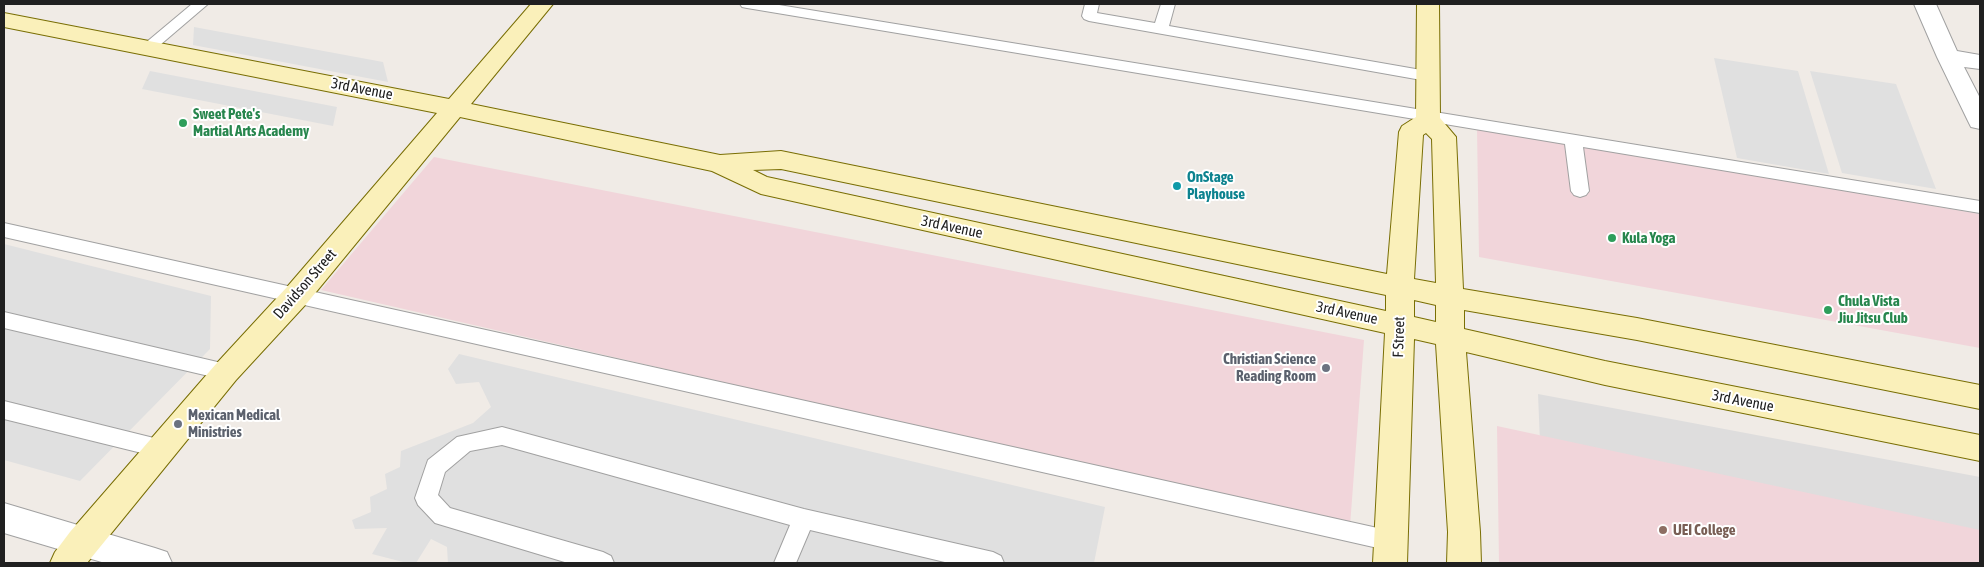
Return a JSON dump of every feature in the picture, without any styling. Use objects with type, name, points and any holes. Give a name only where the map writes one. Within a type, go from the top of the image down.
[{"type":"main road","name":"Davidson Street","points":[[74,553],[226,372],[297,296],[542,4]]},
{"type":"main road","points":[[1428,4],[1428,117],[1444,137],[1450,336],[1464,532],[1464,563]]},
{"type":"main road","name":"3rd Avenue","points":[[4,20],[453,108],[719,164],[761,185],[1450,336],[1605,373],[1980,448]]},
{"type":"main road","name":"F Street","points":[[1391,552],[1400,287],[1412,132],[1428,117]]},
{"type":"main road","name":"3rd Avenue","points":[[719,164],[781,160],[1400,287],[1638,329],[1980,397]]},
{"type":"street","points":[[1925,4],[1948,57],[1978,112]]},
{"type":"street","points":[[1948,57],[1980,62]]},
{"type":"street","points":[[4,518],[74,553],[155,563]]},
{"type":"lane","points":[[148,48],[201,4]]},
{"type":"lane","points":[[747,4],[1980,207]]},
{"type":"lane","points":[[1092,4],[1089,16],[1427,76]]},
{"type":"lane","points":[[1161,29],[1168,4]]},
{"type":"lane","points":[[1574,139],[1580,191]]},
{"type":"lane","points":[[4,230],[297,296],[1391,552]]},
{"type":"lane","points":[[4,320],[226,372]]},
{"type":"lane","points":[[4,410],[162,449]]},
{"type":"lane","points":[[603,563],[442,516],[426,498],[436,467],[464,443],[502,436],[804,519],[993,563]]},
{"type":"lane","points":[[785,563],[804,519]]},
{"type":"shaded area","points":[[194,27],[383,62],[388,82],[193,45]]},
{"type":"shaded area","points":[[1714,58],[1798,71],[1829,174],[1737,158]]},
{"type":"shaded area","points":[[150,71],[337,107],[333,126],[142,89]]},
{"type":"shaded area","points":[[1810,71],[1896,84],[1936,189],[1842,173]]},
{"type":"shaded area","points":[[1477,128],[1980,214],[1980,348],[1479,257]]},
{"type":"shaded area","points":[[434,157],[1364,340],[1350,526],[321,290]]},
{"type":"shaded area","points":[[4,244],[211,296],[210,349],[80,481],[4,460]]},
{"type":"shaded area","points":[[459,354],[1105,507],[1094,563],[448,563],[447,547],[431,539],[416,563],[407,563],[372,554],[387,528],[355,529],[352,520],[371,512],[370,497],[387,489],[385,474],[400,467],[401,451],[473,423],[491,407],[479,382],[456,384],[448,369]]},
{"type":"shaded area","points":[[1538,394],[1980,477],[1980,563],[1545,563]]},
{"type":"shaded area","points":[[1497,426],[1980,530],[1980,563],[1499,563]]},
{"type":"place","name":"Sweet Pete's Martial Arts Academy","points":[[183,123]]},
{"type":"place","name":"OnStage Playhouse","points":[[1177,186]]},
{"type":"place","name":"Kula Yoga","points":[[1612,238]]},
{"type":"place","name":"Chula Vista Jiu Jitsu Club","points":[[1828,310]]},
{"type":"place","name":"Christian Science Reading Room","points":[[1326,368]]},
{"type":"place","name":"Mexican Medical Ministries","points":[[178,424]]},
{"type":"place","name":"UEI College","points":[[1663,530]]}]
